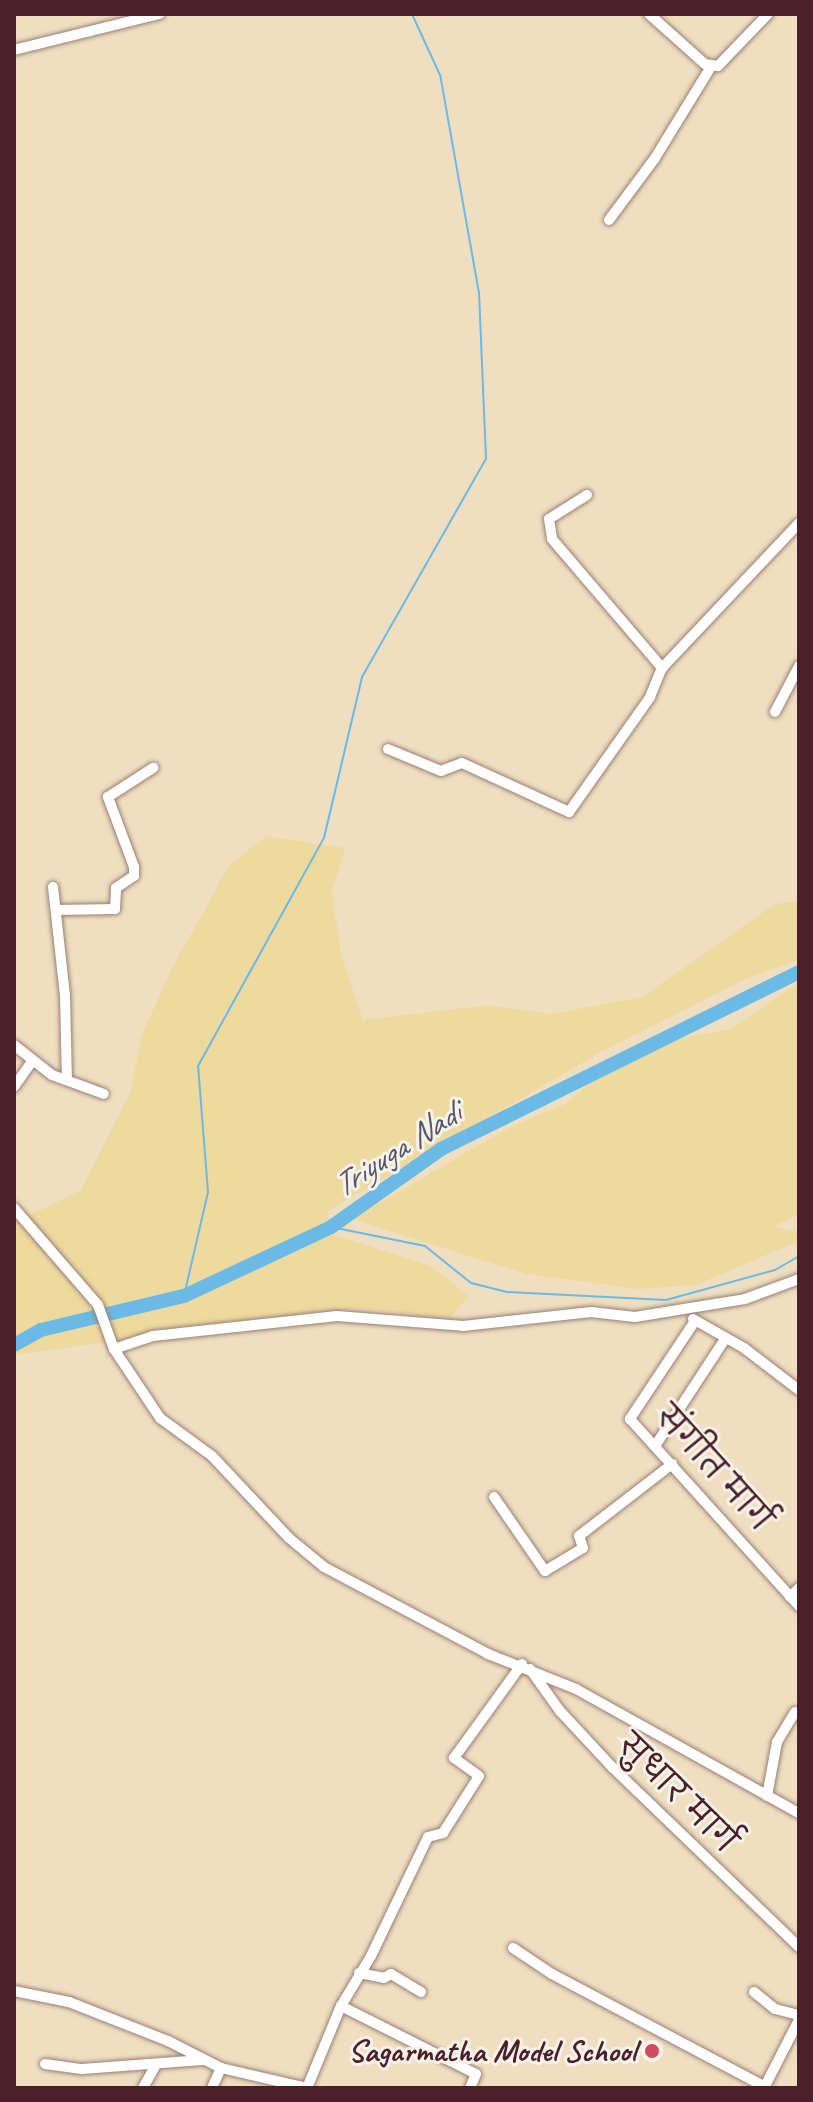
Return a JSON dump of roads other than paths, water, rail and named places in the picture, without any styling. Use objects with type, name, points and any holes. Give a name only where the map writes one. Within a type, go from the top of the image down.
[{"type":"street","points":[[14,50],[160,14]]},
{"type":"street","points":[[649,14],[712,65],[718,66],[768,14]]},
{"type":"street","points":[[609,220],[655,158],[712,65]]},
{"type":"street","points":[[587,495],[549,519],[552,539],[662,668]]},
{"type":"street","points":[[388,749],[441,771],[462,763],[569,812],[650,697],[662,668],[799,523]]},
{"type":"street","points":[[775,712],[799,666]]},
{"type":"street","points":[[57,910],[115,909],[116,888],[134,876],[134,867],[108,797],[153,768]]},
{"type":"street","points":[[53,887],[67,1080]]},
{"type":"street","points":[[14,1045],[32,1061],[67,1080],[104,1094]]},
{"type":"street","points":[[14,1087],[32,1061]]},
{"type":"street","points":[[14,1208],[98,1305],[114,1349],[160,1418],[212,1456],[289,1538],[324,1567],[488,1654],[526,1665],[799,1813]]},
{"type":"street","points":[[114,1349],[153,1336],[337,1316],[463,1326],[591,1312],[635,1317],[685,1312],[745,1299],[799,1279]]},
{"type":"street","points":[[685,1312],[799,1390]]},
{"type":"street","name":"संगीत मार्ग","points":[[695,1321],[630,1419],[799,1606]]},
{"type":"street","points":[[655,1446],[725,1339]]},
{"type":"street","points":[[494,1497],[545,1571],[583,1548],[579,1536],[672,1464]]},
{"type":"street","points":[[790,1597],[799,1588]]},
{"type":"street","points":[[14,1991],[69,2002],[168,2041],[221,2068],[307,2088],[341,2006],[428,1837],[443,1833],[479,1776],[454,1758],[526,1665]]},
{"type":"street","name":"सुधार मार्ग","points":[[526,1665],[560,1711],[613,1768],[799,1947]]},
{"type":"street","points":[[767,1796],[777,1742],[795,1712]]},
{"type":"street","points":[[513,1948],[554,1976],[764,2087],[799,2017],[775,2009],[754,1992]]},
{"type":"street","points":[[359,1973],[384,1978],[391,1974],[421,1992]]},
{"type":"street","points":[[341,2006],[476,2074],[470,2088]]},
{"type":"street","points":[[45,2064],[82,2069],[203,2060]]},
{"type":"street","points":[[143,2088],[156,2065]]},
{"type":"street","points":[[212,2088],[221,2068]]},
{"type":"waterway","points":[[184,1296],[208,1192],[198,1066],[324,838],[362,677],[486,459],[479,293],[440,75],[412,14]]},
{"type":"waterway","name":"Triyuga Nadi","points":[[14,1345],[41,1330],[184,1296],[331,1227],[441,1149],[799,972]]},
{"type":"waterway","points":[[331,1227],[425,1246],[471,1283],[507,1292],[666,1300],[775,1270],[799,1256]]},
{"type":"place","name":"Sagarmatha Model School","points":[[652,2051]]}]
